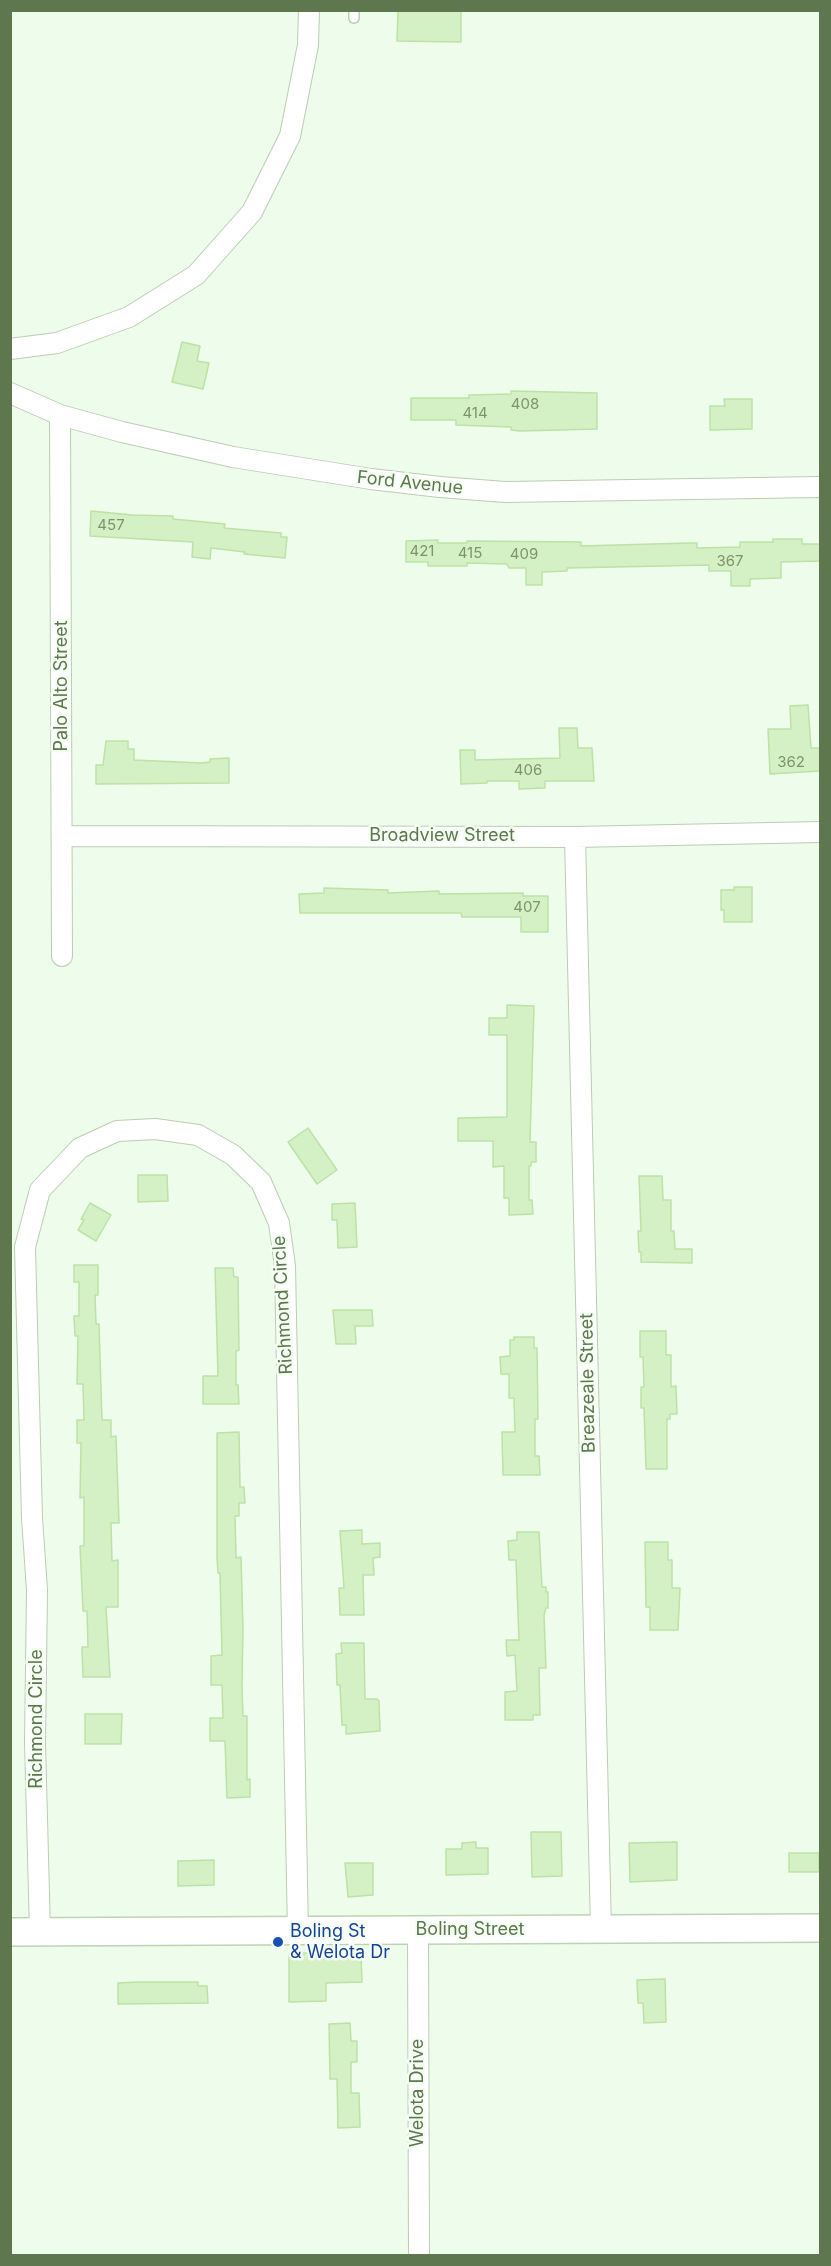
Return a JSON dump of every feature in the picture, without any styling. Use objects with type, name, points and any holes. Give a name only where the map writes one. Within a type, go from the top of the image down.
[{"type":"street","points":[[10,350],[57,343],[129,317],[196,275],[245,220],[252,212],[290,136],[308,45],[309,10]]},
{"type":"street","name":"Ford Avenue","points":[[10,393],[60,415],[257,462],[440,488],[516,492],[820,487]]},
{"type":"street","name":"Palo Alto Street","points":[[60,415],[62,956]]},
{"type":"street","name":"Broadview Street","points":[[63,836],[575,837],[820,832]]},
{"type":"street","name":"Breazeale Street","points":[[575,837],[601,1929]]},
{"type":"street","name":"Richmond Circle","points":[[40,1932],[35,1743],[37,1590],[32,1518],[26,1247],[40,1190],[80,1148],[117,1131],[155,1129],[198,1135],[233,1155],[261,1182],[279,1223],[285,1266],[298,1932]]},
{"type":"street","name":"Boling Street","points":[[10,1932],[820,1928]]},
{"type":"street","name":"Welota Drive","points":[[418,1931],[418,2256]]},
{"type":"building","points":[[398,10],[461,10],[461,42],[397,41]]},
{"type":"building","points":[[182,342],[200,346],[197,361],[209,363],[203,389],[172,382]]},
{"type":"building","points":[[511,391],[597,393],[597,429],[520,431],[511,430],[511,427],[456,425],[456,420],[411,420],[411,398],[469,398],[469,395],[511,394]]},
{"type":"building","points":[[724,399],[752,399],[752,429],[710,430],[710,406],[725,406]]},
{"type":"building","points":[[91,511],[173,516],[173,519],[225,524],[224,528],[281,533],[281,537],[287,537],[285,558],[211,548],[210,559],[192,557],[193,542],[90,536]]},
{"type":"building","points":[[773,539],[802,539],[802,544],[820,544],[820,561],[781,562],[781,578],[750,579],[750,586],[731,586],[731,571],[709,571],[709,565],[567,568],[567,571],[542,572],[542,585],[526,585],[526,568],[509,568],[507,564],[467,563],[467,566],[428,566],[428,562],[406,562],[406,541],[438,540],[438,543],[581,542],[581,546],[697,543],[697,548],[740,547],[740,542],[773,542]]},
{"type":"building","points":[[808,705],[811,748],[820,748],[820,771],[770,774],[768,729],[791,729],[790,706]]},
{"type":"building","points":[[559,728],[577,728],[578,748],[592,748],[594,781],[545,781],[545,788],[519,789],[519,781],[461,784],[460,750],[475,750],[475,760],[560,758]]},
{"type":"building","points":[[106,741],[128,741],[128,749],[134,749],[134,760],[202,763],[210,762],[210,759],[229,758],[229,783],[96,784],[96,765],[103,765]]},
{"type":"building","points":[[734,887],[752,887],[752,922],[724,922],[724,910],[721,910],[721,890],[734,890]]},
{"type":"building","points":[[324,888],[388,890],[388,893],[439,891],[439,894],[523,893],[523,896],[548,896],[548,932],[521,932],[521,917],[462,917],[461,913],[300,913],[299,894],[324,893]]},
{"type":"building","points":[[507,1005],[534,1006],[530,1142],[536,1142],[536,1162],[531,1162],[529,1166],[529,1200],[532,1200],[533,1214],[509,1215],[509,1198],[504,1198],[504,1166],[493,1167],[493,1141],[458,1141],[458,1118],[507,1117],[507,1035],[489,1035],[489,1018],[507,1018]]},
{"type":"building","points":[[308,1128],[337,1170],[317,1184],[288,1142]]},
{"type":"building","points":[[138,1175],[167,1175],[168,1201],[138,1202]]},
{"type":"building","points":[[639,1176],[662,1176],[663,1200],[671,1200],[671,1231],[674,1231],[675,1249],[692,1249],[692,1263],[641,1262],[638,1231],[641,1231]]},
{"type":"building","points":[[90,1203],[111,1215],[96,1241],[78,1230]]},
{"type":"building","points":[[355,1203],[357,1247],[338,1248],[337,1220],[332,1220],[332,1204]]},
{"type":"building","points":[[74,1265],[98,1265],[98,1295],[95,1295],[96,1324],[99,1324],[102,1420],[111,1420],[111,1437],[116,1436],[119,1523],[111,1523],[112,1561],[118,1560],[118,1607],[106,1607],[110,1677],[83,1677],[82,1647],[88,1647],[87,1611],[83,1611],[80,1546],[84,1546],[84,1497],[80,1498],[81,1443],[77,1443],[77,1420],[84,1420],[83,1384],[77,1384],[78,1336],[75,1336],[74,1316],[79,1316],[79,1282],[74,1282]]},
{"type":"building","points":[[215,1268],[233,1268],[234,1277],[238,1277],[239,1350],[236,1351],[236,1385],[238,1385],[239,1404],[203,1404],[203,1376],[218,1376]]},
{"type":"building","points":[[333,1310],[372,1310],[373,1326],[355,1326],[356,1344],[336,1344]]},
{"type":"building","points":[[640,1331],[666,1331],[666,1355],[671,1355],[671,1387],[676,1386],[677,1414],[670,1414],[670,1419],[667,1419],[667,1469],[646,1469],[644,1408],[641,1408],[641,1387],[644,1387],[643,1357],[640,1357]]},
{"type":"building","points":[[514,1337],[534,1337],[534,1348],[537,1348],[538,1419],[535,1419],[535,1456],[539,1456],[540,1475],[503,1475],[502,1432],[515,1432],[514,1398],[509,1398],[509,1374],[501,1374],[500,1357],[510,1356],[510,1340],[514,1340]]},
{"type":"building","points":[[239,1432],[240,1487],[244,1487],[245,1503],[239,1503],[239,1516],[235,1516],[236,1558],[241,1557],[243,1716],[247,1716],[247,1780],[250,1779],[250,1797],[227,1798],[225,1741],[210,1741],[210,1718],[223,1718],[222,1685],[211,1685],[211,1656],[222,1655],[220,1573],[218,1573],[217,1558],[217,1433]]},
{"type":"building","points":[[362,1530],[362,1544],[380,1543],[380,1557],[373,1558],[374,1575],[363,1575],[364,1615],[340,1615],[339,1588],[344,1588],[340,1531]]},
{"type":"building","points":[[517,1532],[539,1532],[542,1587],[546,1587],[546,1592],[548,1592],[548,1608],[544,1615],[546,1668],[539,1668],[540,1715],[533,1715],[533,1720],[505,1720],[505,1692],[517,1691],[515,1655],[507,1656],[506,1640],[519,1640],[516,1560],[509,1560],[508,1541],[517,1540]]},
{"type":"building","points":[[645,1542],[668,1542],[668,1560],[672,1560],[672,1588],[680,1588],[678,1630],[650,1630],[650,1607],[646,1607]]},
{"type":"building","points":[[341,1643],[364,1643],[365,1699],[379,1701],[380,1731],[346,1734],[346,1725],[342,1725],[336,1654],[342,1653]]},
{"type":"building","points":[[85,1714],[122,1714],[121,1744],[85,1744]]},
{"type":"building","points":[[531,1832],[561,1832],[562,1876],[532,1877]]},
{"type":"building","points":[[476,1842],[476,1848],[488,1848],[488,1874],[446,1875],[446,1849],[462,1849],[462,1843]]},
{"type":"building","points":[[677,1842],[677,1880],[630,1882],[629,1843]]},
{"type":"building","points":[[789,1853],[819,1853],[819,1872],[789,1872]]},
{"type":"building","points":[[214,1860],[214,1885],[178,1886],[178,1861]]},
{"type":"building","points":[[345,1863],[373,1863],[373,1895],[348,1897]]},
{"type":"building","points":[[302,1953],[361,1956],[362,1982],[326,1983],[326,2001],[289,2002],[289,1956],[302,1956]]},
{"type":"building","points":[[665,1979],[666,2022],[644,2023],[643,2003],[638,2003],[637,1980]]},
{"type":"building","points":[[198,1982],[198,1986],[207,1986],[208,2003],[118,2004],[118,1983]]},
{"type":"building","points":[[350,2023],[351,2041],[357,2041],[357,2062],[351,2062],[351,2093],[359,2093],[360,2127],[338,2128],[337,2079],[330,2079],[329,2024]]},
{"type":"place","name":"Boling St & Welota Dr","points":[[278,1942]]}]
